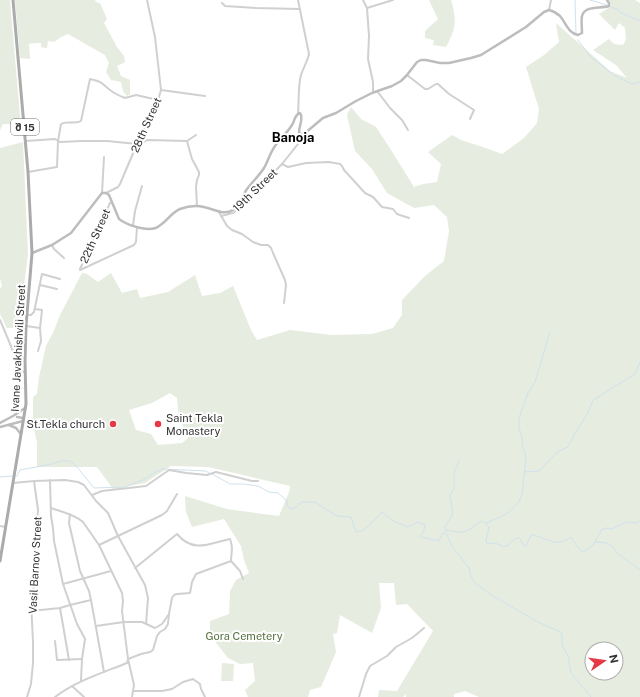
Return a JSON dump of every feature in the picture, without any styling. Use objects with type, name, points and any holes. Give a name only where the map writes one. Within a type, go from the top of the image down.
[{"type":"main road","name":"შ 15","points":[[13,0],[26,141],[32,253]]},
{"type":"main road","name":"Ivane Javakhishvili Street","points":[[0,561],[2,541],[6,527],[25,408],[26,326],[32,253]]},
{"type":"street","name":"28th Street","points":[[106,193],[120,184],[158,100],[161,90],[155,37],[147,0]]},
{"type":"street","points":[[102,193],[109,195],[119,219],[125,223],[146,229],[157,228],[173,213],[184,208],[197,206],[219,212],[229,212],[237,207],[248,188],[264,168],[274,147],[292,126],[296,115],[298,114],[301,76],[308,62],[309,54],[298,0]]},
{"type":"street","points":[[363,0],[367,8],[369,36],[368,63],[371,70],[375,92],[402,120],[408,130]]},
{"type":"street","points":[[367,8],[393,0]]},
{"type":"street","points":[[549,10],[551,0]]},
{"type":"street","points":[[282,164],[302,139],[304,134],[307,133],[316,123],[356,101],[401,81],[417,62],[426,60],[449,63],[481,55],[526,27],[544,12],[549,10],[560,16],[573,34],[578,35],[582,33],[582,17],[584,12],[588,9],[604,8],[609,6],[607,0]]},
{"type":"street","points":[[222,3],[225,6],[300,9]]},
{"type":"street","points":[[407,75],[425,89],[438,84],[449,94],[474,110],[470,119]]},
{"type":"street","points":[[28,172],[57,167],[58,141],[61,124],[63,122],[78,123],[81,121],[90,79],[103,83],[111,91],[125,98],[136,95],[158,100]]},
{"type":"street","points":[[161,90],[205,96]]},
{"type":"street","points":[[298,114],[300,113],[302,117],[299,132],[300,134],[304,134]]},
{"type":"street","points":[[26,141],[55,139],[60,142],[107,141],[137,144],[147,140],[187,141],[196,135]]},
{"type":"street","points":[[187,141],[192,159],[199,172],[196,187],[197,206]]},
{"type":"street","points":[[32,253],[52,245],[71,233],[102,193],[104,157]]},
{"type":"street","name":"19th Street","points":[[221,216],[233,213],[237,210],[282,164],[288,167],[306,163],[329,162],[340,164],[366,193],[374,198],[382,207],[393,210],[397,214],[410,218]]},
{"type":"street","points":[[135,226],[135,211],[142,186]]},
{"type":"street","name":"22th Street","points":[[112,202],[110,203],[80,270],[134,245],[136,242],[135,226]]},
{"type":"street","points":[[219,212],[227,226],[232,230],[242,234],[253,242],[268,245],[271,248],[285,280],[286,285],[284,303]]},
{"type":"street","points":[[52,245],[54,249],[64,258]]},
{"type":"street","points":[[27,315],[33,314],[35,309],[42,274],[60,279]]},
{"type":"street","points":[[40,285],[57,289]]},
{"type":"street","points":[[35,309],[42,310],[40,328],[41,341],[38,351]]},
{"type":"street","points":[[0,320],[21,370],[25,373]]},
{"type":"street","points":[[26,326],[40,328]]},
{"type":"street","points":[[0,424],[25,408]]},
{"type":"street","points":[[13,416],[23,419]]},
{"type":"street","points":[[13,416],[12,420],[16,423]]},
{"type":"street","points":[[16,423],[18,422],[18,417]]},
{"type":"street","points":[[0,427],[16,423],[23,419]]},
{"type":"street","points":[[9,425],[16,428],[20,433]]},
{"type":"street","points":[[92,495],[102,491],[146,486],[169,470],[208,475],[216,472],[252,481],[258,481]]},
{"type":"street","points":[[50,480],[54,541],[63,584],[77,624],[84,635],[85,643],[82,660],[81,682]]},
{"type":"street","points":[[12,483],[65,480],[78,482],[84,485],[96,501],[108,513],[118,536],[145,585],[148,598],[146,624]]},
{"type":"street","name":"Vasil Barnov Street","points":[[27,697],[31,684],[33,642],[31,601],[36,569],[35,528],[38,520],[34,481]]},
{"type":"street","points":[[99,545],[162,515],[177,494]]},
{"type":"street","points":[[51,508],[80,519],[99,545],[122,593],[122,611],[128,664],[134,685],[132,697]]},
{"type":"street","points":[[70,514],[69,523],[82,579],[89,591],[104,672]]},
{"type":"street","points":[[0,526],[6,527]]},
{"type":"street","points":[[135,568],[177,534],[185,542],[195,546],[202,546],[230,539],[233,547],[231,561],[240,571],[243,579]]},
{"type":"street","points":[[128,659],[153,650],[157,636],[168,624],[172,598],[177,594],[190,593],[192,582],[196,574],[231,561]]},
{"type":"street","points":[[63,584],[111,570]]},
{"type":"street","points":[[31,611],[60,608],[91,600]]},
{"type":"street","points":[[60,608],[69,660]]},
{"type":"street","points":[[96,626],[124,622],[142,622],[152,627],[157,627],[162,624],[169,614]]},
{"type":"street","points":[[359,697],[370,666],[387,656],[396,647],[412,638],[424,628]]},
{"type":"street","points":[[55,641],[58,660],[82,660]]},
{"type":"street","points":[[55,697],[72,686],[104,672],[128,664]]},
{"type":"street","points":[[133,691],[162,691],[193,679],[200,684],[205,697]]},
{"type":"street","points":[[72,686],[84,697]]},
{"type":"green space","points":[[0,0],[10,0],[21,127],[3,124],[0,130]]},
{"type":"green space","points":[[15,0],[95,0],[96,2],[100,3],[107,19],[104,23],[117,47],[124,56],[125,62],[117,66],[121,76],[130,80],[130,94],[127,96],[123,91],[121,82],[111,80],[106,72],[109,63],[105,55],[68,34],[54,42],[48,41],[47,48],[41,47],[41,43],[29,44],[30,59],[20,58]]},
{"type":"green space","points":[[429,0],[451,0],[455,19],[454,30],[446,47],[433,45],[434,40],[425,38],[425,31],[438,19]]},
{"type":"green space","name":"Gora Cemetery","points":[[609,0],[635,0],[640,3],[640,697],[479,697],[465,691],[454,694],[454,697],[406,697],[406,694],[403,697],[378,697],[379,690],[397,691],[433,631],[407,604],[396,605],[394,583],[379,583],[381,608],[372,633],[340,615],[337,633],[333,634],[336,652],[321,687],[310,690],[308,697],[248,697],[245,690],[255,681],[253,663],[240,664],[228,658],[210,635],[210,621],[229,614],[230,591],[236,580],[249,573],[241,546],[224,519],[192,527],[186,512],[185,496],[227,509],[279,516],[290,486],[208,467],[171,466],[145,483],[113,489],[97,467],[37,467],[37,442],[33,425],[33,397],[37,394],[46,346],[82,273],[87,274],[98,282],[111,273],[122,293],[137,289],[140,298],[168,292],[195,275],[202,296],[220,293],[233,286],[251,330],[257,340],[290,330],[331,335],[372,334],[393,328],[402,315],[402,300],[425,276],[444,261],[449,231],[447,217],[434,205],[414,208],[387,193],[372,169],[355,151],[347,115],[351,107],[361,119],[376,127],[414,187],[437,182],[441,164],[428,152],[452,135],[461,140],[502,154],[524,138],[537,123],[539,109],[526,67],[544,55],[559,42],[556,23],[610,71],[627,78],[616,65],[593,50],[609,39],[614,44],[623,45],[626,39],[625,28],[619,23],[615,30],[599,14],[611,5]],"holes":[[[170,393],[177,398],[179,417],[188,438],[182,443],[158,445],[151,434],[136,430],[129,410],[152,403]]]},
{"type":"green space","points":[[23,142],[28,255],[23,293],[17,296],[16,303],[20,305],[22,310],[22,363],[15,328],[7,328],[0,314],[0,289],[2,286],[0,278],[0,148]]},
{"type":"green space","points":[[222,663],[234,664],[233,681],[221,681]]},
{"type":"waterway","points":[[575,0],[576,33]]},
{"type":"waterway","points":[[590,0],[607,5]]},
{"type":"waterway","points":[[611,7],[640,21]]},
{"type":"waterway","points":[[578,40],[590,56],[615,76],[632,84],[640,83]]},
{"type":"waterway","points":[[486,523],[508,513],[519,502],[522,494],[526,457],[522,445],[519,418],[528,393],[535,382],[550,332]]},
{"type":"waterway","points":[[525,472],[539,471],[557,452],[568,447],[588,413],[593,400],[635,374],[640,362]]},
{"type":"waterway","points":[[16,476],[20,470],[60,461],[70,461],[77,467],[94,488],[124,487],[143,480],[163,469],[206,471],[209,473]]},
{"type":"waterway","points":[[446,529],[445,527],[453,514],[450,495],[454,488],[454,472],[459,462]]},
{"type":"waterway","points":[[212,474],[230,484],[258,486],[269,492],[278,493],[287,501],[288,507],[291,509],[295,508],[302,502],[315,502],[337,516],[351,517],[356,532],[367,527],[382,512],[393,521],[408,527],[418,522],[425,525],[420,537],[439,541],[442,534],[446,530],[462,532],[483,521],[489,527],[486,541],[487,544],[495,543],[502,546],[507,546],[516,538],[520,538],[523,545],[526,546],[531,535],[553,542],[561,542],[571,537],[577,547],[583,552],[593,545],[601,530],[606,528],[612,529],[626,522],[637,523],[640,521]]},
{"type":"waterway","points":[[0,477],[13,476]]},
{"type":"waterway","points":[[444,533],[447,535],[452,547],[469,568],[471,577],[475,583],[493,596],[536,621],[562,633],[562,645],[568,656],[571,673],[591,697]]},
{"type":"waterway","points":[[595,542],[607,543],[613,547],[616,552],[640,570]]},
{"type":"place","name":"St.Tekla church","points":[[113,424]]},
{"type":"place","name":"Saint Tekla Monastery","points":[[158,424]]},
{"type":"district","name":"Banoja","points":[[293,137]]}]
